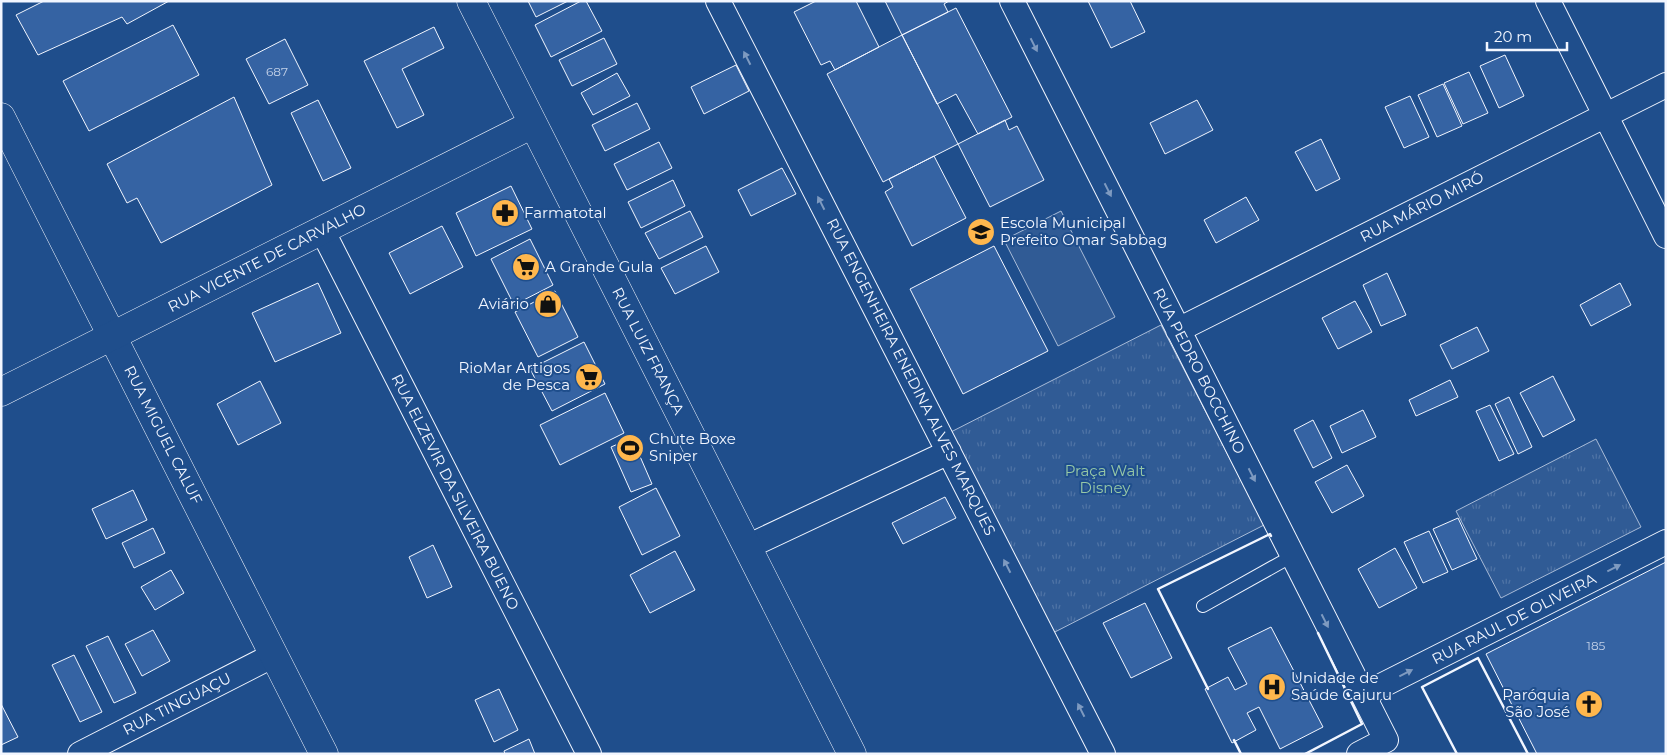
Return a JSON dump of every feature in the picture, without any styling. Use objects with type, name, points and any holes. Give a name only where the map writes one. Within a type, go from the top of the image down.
[{"type":"main road","name":"RUA LUIZ FRANÇA","points":[[471,1],[852,754]]},
{"type":"main road","name":"RUA VICENTE DE CARVALHO","points":[[1,392],[533,124]]},
{"type":"main road","name":"RUA MIGUEL CALUF","points":[[4,131],[112,336],[324,754]]},
{"type":"street","name":"RUA ENGENHEIRA ENEDINA ALVES MARQUES","points":[[718,1],[1104,754]]},
{"type":"street","name":"RUA PEDRO BOCCHINO","points":[[1012,1],[1386,740],[1359,754]]},
{"type":"street","points":[[1548,1],[1666,236]]},
{"type":"street","name":"RUA MÁRIO MIRÓ","points":[[1178,330],[1666,85]]},
{"type":"street","name":"RUA ELZEVIR DA SILVEIRA BUENO","points":[[322,230],[589,754]]},
{"type":"street","points":[[747,547],[949,452]]},
{"type":"street","name":"RUA RAUL DE OLIVEIRA","points":[[1363,695],[1666,542]]},
{"type":"street","name":"RUA TINGUAÇU","points":[[80,754],[274,655]]},
{"type":"lane","points":[[1203,606],[1287,559],[1292,554]]},
{"type":"green space","points":[[1061,211],[1115,317],[1058,346],[1004,240]]},
{"type":"green space","name":"Praça Walt Disney","points":[[1161,325],[1264,525],[1049,635],[945,435]]},
{"type":"green space","points":[[1596,439],[1641,527],[1501,598],[1456,511]]},
{"type":"building","points":[[44,1],[169,1],[127,24],[122,17],[38,55],[16,15]]},
{"type":"building","points":[[528,1],[568,1],[536,17]]},
{"type":"building","points":[[581,1],[586,1],[602,31],[551,57],[535,25]]},
{"type":"building","points":[[816,1],[856,1],[879,47],[835,70],[830,61],[821,65],[794,12]]},
{"type":"building","points":[[885,1],[949,1],[944,4],[948,12],[902,35]]},
{"type":"building","points":[[1088,1],[1130,1],[1145,32],[1111,48]]},
{"type":"building","points":[[956,8],[1012,117],[978,134],[956,94],[937,104],[902,35]]},
{"type":"building","points":[[173,25],[199,75],[89,131],[63,81]]},
{"type":"building","points":[[434,27],[444,48],[402,69],[424,115],[397,128],[364,61]]},
{"type":"building","points":[[902,35],[958,144],[883,182],[827,74]]},
{"type":"building","points":[[604,38],[617,64],[572,86],[559,60]]},
{"type":"building","points":[[285,39],[308,85],[269,104],[246,59]]},
{"type":"building","points":[[1505,55],[1524,96],[1499,108],[1480,66]]},
{"type":"building","points":[[736,65],[749,91],[704,114],[691,87]]},
{"type":"building","points":[[1469,72],[1488,113],[1463,124],[1444,83]]},
{"type":"building","points":[[617,73],[630,96],[593,115],[581,93]]},
{"type":"building","points":[[1443,84],[1462,126],[1437,137],[1418,95]]},
{"type":"building","points":[[1410,96],[1429,137],[1404,148],[1385,107]]},
{"type":"building","points":[[234,97],[272,185],[161,243],[137,198],[127,203],[107,164]]},
{"type":"building","points":[[318,100],[351,168],[323,181],[291,113]]},
{"type":"building","points":[[1197,100],[1213,130],[1165,154],[1150,123]]},
{"type":"building","points":[[637,103],[650,129],[605,151],[592,125]]},
{"type":"building","points":[[1005,120],[1009,130],[1017,126],[1044,180],[990,207],[958,144]]},
{"type":"building","points":[[1321,139],[1340,179],[1316,191],[1295,152]]},
{"type":"building","points":[[659,142],[672,168],[627,190],[614,164]]},
{"type":"building","points":[[934,156],[966,218],[912,246],[885,192],[893,187],[889,179]]},
{"type":"building","points":[[782,168],[796,194],[751,216],[738,190]]},
{"type":"building","points":[[673,180],[685,206],[641,228],[628,202]]},
{"type":"building","points":[[511,186],[532,229],[476,256],[456,213]]},
{"type":"building","points":[[1246,197],[1259,220],[1216,243],[1204,220]]},
{"type":"building","points":[[690,211],[703,237],[659,259],[645,233]]},
{"type":"building","points":[[442,226],[463,267],[410,294],[389,253]]},
{"type":"building","points":[[530,239],[553,285],[514,305],[491,259]]},
{"type":"building","points":[[706,246],[719,272],[675,294],[661,268]]},
{"type":"building","points":[[994,246],[1048,351],[963,394],[910,289]]},
{"type":"building","points":[[1387,273],[1406,315],[1381,326],[1363,285]]},
{"type":"building","points":[[318,283],[341,333],[275,362],[252,313]]},
{"type":"building","points":[[1620,283],[1631,305],[1591,326],[1580,305]]},
{"type":"building","points":[[555,291],[578,337],[538,357],[515,312]]},
{"type":"building","points":[[1355,301],[1372,332],[1338,349],[1322,318]]},
{"type":"building","points":[[1477,327],[1489,351],[1452,369],[1440,345]]},
{"type":"building","points":[[584,342],[605,384],[552,411],[530,369]]},
{"type":"building","points":[[1553,376],[1575,420],[1543,437],[1520,393]]},
{"type":"building","points":[[1450,380],[1458,397],[1416,416],[1409,400]]},
{"type":"building","points":[[260,381],[281,423],[238,445],[217,404]]},
{"type":"building","points":[[605,393],[624,433],[560,465],[540,425]]},
{"type":"building","points":[[1509,397],[1532,447],[1518,454],[1495,404]]},
{"type":"building","points":[[1490,405],[1514,454],[1499,461],[1476,411]]},
{"type":"building","points":[[1363,410],[1376,437],[1342,453],[1330,426]]},
{"type":"building","points":[[1313,420],[1332,458],[1313,468],[1294,430]]},
{"type":"building","points":[[632,438],[652,484],[631,492],[611,447]]},
{"type":"building","points":[[1347,465],[1364,496],[1332,513],[1315,482]]},
{"type":"building","points":[[656,488],[680,536],[642,555],[619,507]]},
{"type":"building","points":[[133,490],[147,520],[106,539],[92,509]]},
{"type":"building","points":[[945,497],[956,518],[903,544],[892,523]]},
{"type":"building","points":[[1458,518],[1477,559],[1452,570],[1433,529]]},
{"type":"building","points":[[153,528],[165,553],[134,568],[122,543]]},
{"type":"building","points":[[1429,531],[1448,572],[1423,583],[1404,542]]},
{"type":"building","points":[[433,545],[452,587],[427,598],[409,557]]},
{"type":"building","points":[[1395,548],[1417,588],[1379,608],[1358,569]]},
{"type":"building","points":[[675,551],[695,590],[650,613],[630,575]]},
{"type":"building","name":"Paróquia São José","points":[[1666,562],[1666,754],[1537,754],[1486,654]]},
{"type":"building","points":[[171,570],[184,593],[155,610],[141,587]]},
{"type":"building","points":[[1145,603],[1172,658],[1131,678],[1103,623]]},
{"type":"building","name":"Unidade de Saúde Cajuru","points":[[1271,627],[1323,727],[1280,749],[1259,707],[1247,713],[1256,730],[1232,743],[1205,689],[1228,677],[1235,690],[1247,684],[1228,648]]},
{"type":"building","points":[[153,630],[170,661],[142,676],[125,644]]},
{"type":"building","points":[[108,636],[136,693],[114,703],[86,646]]},
{"type":"building","points":[[74,655],[102,712],[80,722],[52,665]]},
{"type":"building","points":[[499,689],[518,730],[494,742],[475,700]]},
{"type":"building","points":[[1,704],[18,737],[1,745]]},
{"type":"building","points":[[529,739],[535,754],[505,754],[504,751]]},
{"type":"wall","points":[[1208,689],[1158,589],[1270,534],[1271,536]]},
{"type":"wall","points":[[1305,754],[1362,724],[1318,633]]},
{"type":"wall","points":[[1457,754],[1422,687],[1478,658],[1528,754]]},
{"type":"wall","points":[[1234,740],[1241,754]]},
{"type":"place","name":"Farmatotal","points":[[505,213]]},
{"type":"place","name":"Escola Municipal Prefeito Omar Sabbag","points":[[981,232]]},
{"type":"place","name":"A Grande Gula","points":[[526,267]]},
{"type":"place","name":"Aviário","points":[[548,304]]},
{"type":"place","name":"RioMar Artigos de Pesca","points":[[589,377]]},
{"type":"place","name":"Chute Boxe Sniper","points":[[630,448]]},
{"type":"place","name":"Unidade de Saúde Cajuru","points":[[1272,687]]},
{"type":"place","name":"Paróquia São José","points":[[1589,704]]}]
